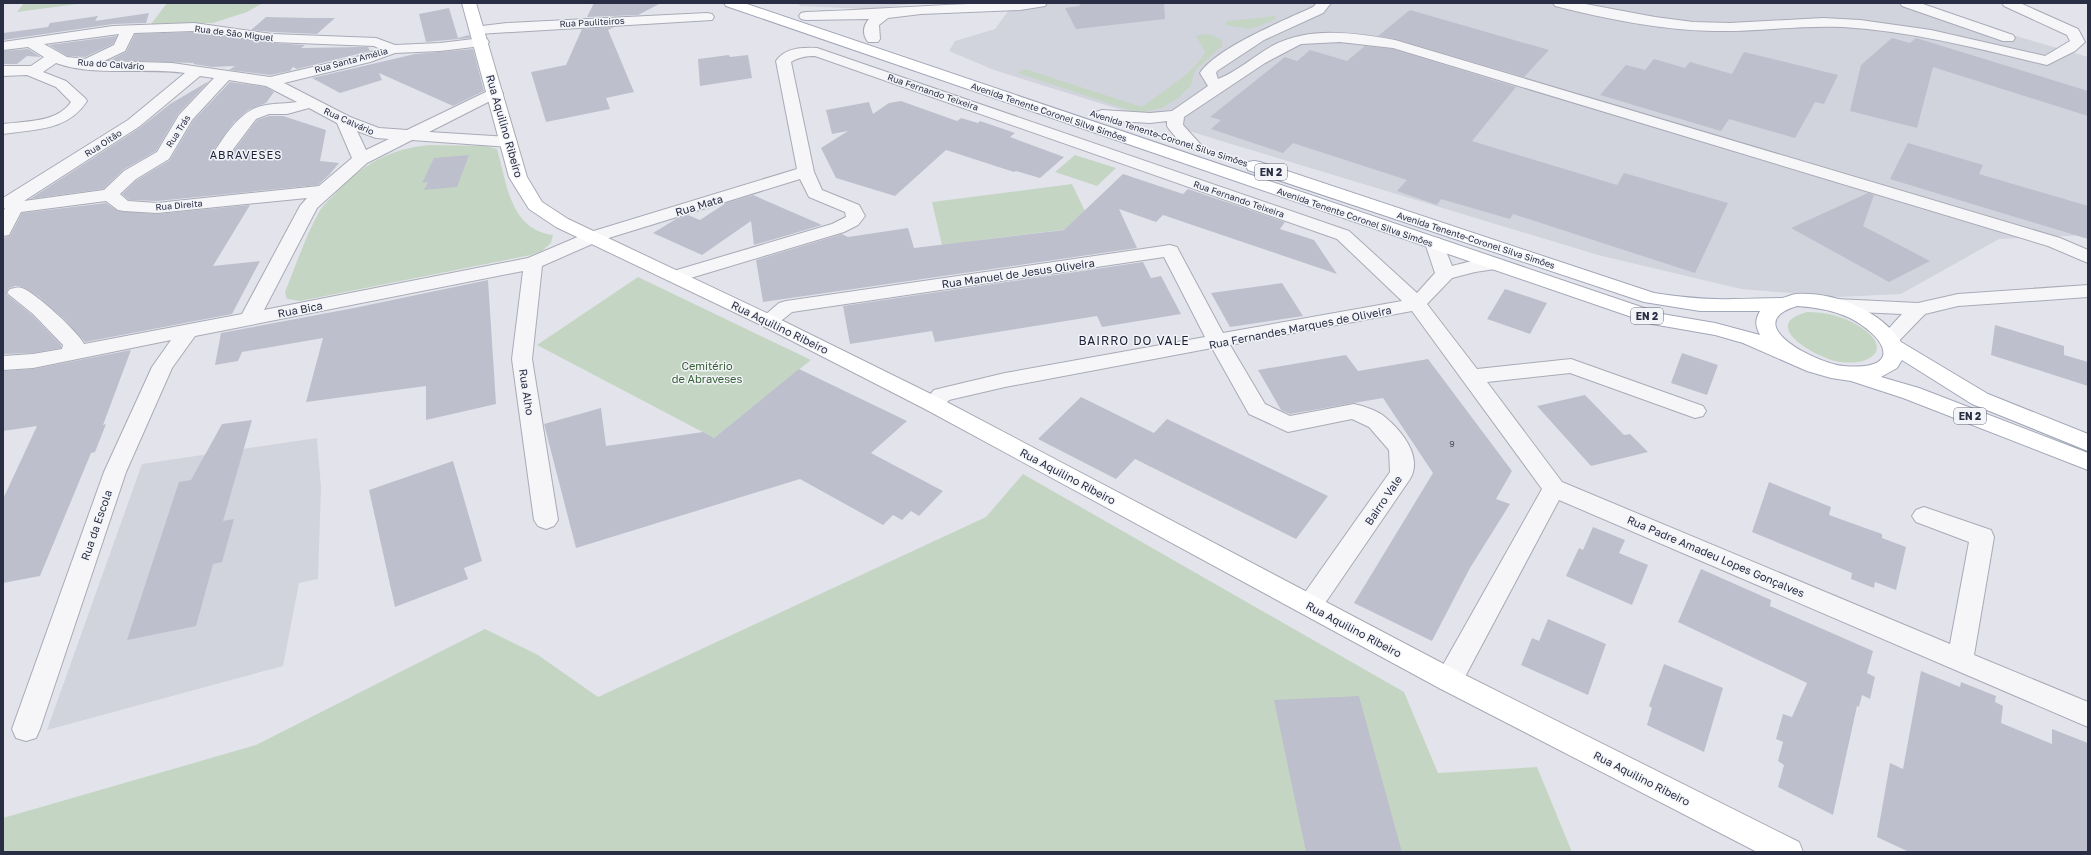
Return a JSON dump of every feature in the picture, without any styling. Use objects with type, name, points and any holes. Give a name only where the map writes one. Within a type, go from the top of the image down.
[{"type":"main road","name":"Rua Aquilino Ribeiro","points":[[469,3],[480,36],[518,177],[536,205],[562,223],[677,276],[933,404],[1449,680],[1788,852]]},
{"type":"main road","name":"Avenida Tenente Coronel Silva Simões","points":[[731,3],[1659,320],[1716,329],[1750,338],[1800,360]]},
{"type":"main road","name":"Avenida Tenente-Coronel Silva Simões","points":[[768,3],[1651,298],[1682,304],[1712,307],[1780,303]]},
{"type":"main road","name":"EN 2","points":[[2088,443],[1980,399],[1891,342],[1874,324],[1856,313],[1836,305],[1802,300],[1780,303],[1770,309],[1765,317],[1766,327],[1772,339],[1784,350],[1800,360],[1816,367],[1850,375],[1911,393],[2088,462]]},
{"type":"main road","name":"EN 2","points":[[1850,375],[1881,371],[1890,365],[1894,356],[1891,342]]},
{"type":"street","points":[[806,16],[884,14],[921,6],[1020,6],[1040,3]]},
{"type":"street","points":[[1217,87],[1208,74],[1211,68],[1259,37],[1318,10],[1324,3]]},
{"type":"street","points":[[1560,3],[1665,24],[1713,27],[1823,23],[1858,24],[1953,38],[2047,60],[2078,42],[2073,32],[2009,3]]},
{"type":"street","points":[[1907,3],[2056,55]]},
{"type":"street","points":[[872,38],[870,29],[872,23],[884,14]]},
{"type":"street","name":"Rua Pauliteiros","points":[[480,36],[506,27],[707,17]]},
{"type":"street","name":"Rua de São Miguel","points":[[3,46],[129,29],[194,27],[272,38],[376,42],[393,49]]},
{"type":"street","points":[[88,64],[120,48],[129,29]]},
{"type":"street","name":"Rua Santa Amélia","points":[[270,82],[365,58],[393,49],[440,47],[480,36]]},
{"type":"street","points":[[1102,115],[1150,118],[1176,115],[1217,87],[1286,45],[1318,39],[1354,38],[1395,44],[2054,242],[2088,257]]},
{"type":"street","name":"Rua do Calvário","points":[[30,42],[54,56],[65,60],[88,64],[172,67],[197,71]]},
{"type":"street","name":"Rua Fernando Teixeira","points":[[677,276],[838,228],[852,221],[856,216],[853,209],[815,193],[806,172],[783,61],[791,54],[805,51],[817,52],[1343,235],[1417,304]]},
{"type":"street","points":[[3,71],[35,70],[54,56]]},
{"type":"street","points":[[3,129],[62,118],[76,107],[79,101],[76,97],[61,84],[33,73],[35,70]]},
{"type":"street","name":"Rua Calvário","points":[[197,71],[270,82],[344,120],[376,133],[509,142]]},
{"type":"street","name":"Rua Oitão","points":[[9,204],[134,123],[197,71]]},
{"type":"street","name":"Rua Trás","points":[[109,196],[130,175],[163,155],[184,118],[225,75]]},
{"type":"street","points":[[249,319],[309,206],[324,191],[361,159],[495,93]]},
{"type":"street","points":[[222,152],[250,116],[266,109],[287,109],[311,103]]},
{"type":"street","points":[[1176,115],[1175,126],[1194,146]]},
{"type":"street","points":[[344,120],[361,159]]},
{"type":"street","name":"Rua Mata","points":[[593,237],[806,172]]},
{"type":"street","name":"Rua Direita","points":[[109,196],[124,206],[157,208],[324,191]]},
{"type":"street","points":[[3,231],[9,204],[109,196]]},
{"type":"street","name":"Rua Bica","points":[[3,363],[33,361],[533,263],[593,237]]},
{"type":"street","points":[[1434,243],[1445,274]]},
{"type":"street","name":"Rua Manuel de Jesus Oliveira","points":[[768,321],[786,307],[1170,251],[1218,342]]},
{"type":"street","name":"Rua Alho","points":[[533,263],[522,359],[546,520]]},
{"type":"street","points":[[1449,680],[1554,488],[1417,304],[1445,274],[1474,266],[1495,264]]},
{"type":"street","points":[[1836,305],[1918,309],[1958,300],[2088,291]]},
{"type":"street","points":[[17,294],[40,310],[61,329],[74,344],[70,354]]},
{"type":"street","name":"Rua Fernandes Marques de Oliveira","points":[[933,404],[942,395],[1005,380],[1218,342],[1417,304]]},
{"type":"street","points":[[1891,342],[1918,309]]},
{"type":"street","name":"Rua da Escola","points":[[26,730],[115,472],[162,367],[188,331]]},
{"type":"street","name":"Bairro Vale","points":[[1218,342],[1257,409],[1288,424],[1354,411],[1377,422],[1400,448],[1402,473],[1310,605]]},
{"type":"street","points":[[1472,377],[1571,366],[1695,411]]},
{"type":"street","name":"Rua Padre Amadeu Lopes Gonçalves","points":[[1554,488],[2088,715]]},
{"type":"street","points":[[1924,516],[1982,537],[1960,660]]},
{"type":"shaded area","points":[[795,3],[912,4],[867,9],[801,6]]},
{"type":"shaded area","points":[[1014,3],[1902,3],[2088,57],[2088,235],[1999,239],[1901,294],[1838,297],[1741,289],[1598,255],[1218,140],[994,70],[949,51],[955,41],[995,29]]},
{"type":"shaded area","points":[[317,438],[321,488],[318,579],[299,583],[283,666],[47,730],[142,464]]},
{"type":"green space","points":[[24,3],[85,3],[17,12]]},
{"type":"green space","points":[[167,3],[263,3],[247,12],[213,23],[151,24]]},
{"type":"green space","points":[[1276,16],[1276,19],[1251,29],[1225,25],[1227,21]]},
{"type":"green space","points":[[1205,34],[1212,35],[1222,40],[1222,46],[1195,70],[1191,85],[1178,98],[1162,108],[1138,113],[1018,73],[1025,69],[1142,107],[1177,82],[1194,67],[1205,52],[1196,36]]},
{"type":"green space","points":[[430,145],[486,146],[497,149],[512,202],[527,224],[538,231],[553,235],[551,243],[542,251],[531,255],[300,301],[287,299],[285,292],[301,250],[320,210],[325,204],[355,175],[378,160],[402,150]]},
{"type":"green space","points":[[1075,155],[1116,168],[1097,186],[1055,172]]},
{"type":"green space","points":[[1072,184],[1092,226],[942,245],[932,202]]},
{"type":"green space","name":"Cemitério de Abraveses","points":[[638,277],[811,360],[714,438],[537,345]]},
{"type":"green space","points":[[1807,312],[1834,315],[1859,326],[1870,334],[1875,341],[1877,348],[1875,354],[1861,361],[1851,363],[1830,360],[1807,348],[1796,341],[1790,333],[1788,325],[1793,318]]},
{"type":"green space","points":[[1023,474],[1404,692],[1438,773],[1537,767],[1572,852],[3,852],[3,818],[256,745],[485,629],[538,655],[598,697],[986,517]]},
{"type":"building","points":[[594,3],[661,3],[638,15],[587,17]]},
{"type":"building","points":[[1079,3],[1164,3],[1165,19],[1076,29],[1065,8],[1080,6]]},
{"type":"building","points":[[449,8],[458,38],[469,35],[470,38],[426,42],[419,14]]},
{"type":"building","points":[[1410,10],[1549,50],[1524,77],[1395,39],[1378,36]]},
{"type":"building","points":[[149,13],[146,23],[113,24],[3,40],[3,33],[48,27],[50,23],[98,16],[95,21]]},
{"type":"building","points":[[266,17],[335,18],[317,34],[251,30]]},
{"type":"building","points":[[614,27],[608,30],[634,92],[606,98],[610,109],[546,122],[531,72],[566,65],[582,29]]},
{"type":"building","points":[[194,32],[272,43],[305,45],[301,48],[368,47],[370,51],[297,69],[293,67],[290,71],[270,75],[229,70],[235,66],[212,67],[193,64],[194,63],[110,60],[126,52],[135,34]]},
{"type":"building","points":[[117,36],[113,44],[85,57],[67,56],[49,45]]},
{"type":"building","points":[[1892,38],[1910,43],[1916,38],[2088,91],[2088,116],[1933,67],[1917,128],[1850,111],[1861,65]]},
{"type":"building","points":[[1365,46],[1393,49],[1516,87],[1472,141],[1617,185],[1624,173],[1728,203],[1695,273],[1513,214],[1510,219],[1441,199],[1437,205],[1397,191],[1407,180],[1293,143],[1283,153],[1211,129],[1221,120],[1210,117],[1285,57],[1297,61],[1310,50],[1347,61]]},
{"type":"building","points":[[28,49],[41,57],[27,56],[17,64],[3,64],[3,51]]},
{"type":"building","points":[[473,49],[484,91],[453,106],[379,73],[382,80],[340,93],[312,78],[415,54]]},
{"type":"building","points":[[1744,52],[1838,75],[1824,104],[1815,102],[1795,138],[1729,119],[1721,131],[1600,95],[1626,65],[1645,70],[1654,59],[1685,68],[1690,62],[1732,74]]},
{"type":"building","points":[[729,55],[730,57],[748,55],[752,78],[700,86],[698,59]]},
{"type":"building","points":[[209,81],[178,114],[156,151],[123,170],[103,189],[30,199],[141,127],[170,104]]},
{"type":"building","points":[[230,82],[266,87],[274,92],[266,103],[248,110],[234,122],[213,151],[215,157],[229,157],[257,120],[269,116],[283,116],[326,130],[320,161],[339,163],[329,175],[318,185],[157,201],[129,200],[122,194],[137,180],[170,160],[193,121]]},
{"type":"building","points":[[901,101],[957,121],[961,118],[978,123],[980,121],[1015,133],[1010,137],[1064,157],[1040,178],[1016,171],[1014,172],[946,150],[895,196],[836,178],[821,148],[848,131],[832,134],[826,110],[869,102],[873,114],[889,103]]},
{"type":"building","points":[[1908,143],[1983,165],[1979,174],[2088,206],[2088,239],[1890,179]]},
{"type":"building","points":[[469,155],[457,187],[424,190],[428,182],[422,183],[434,158]]},
{"type":"building","points":[[1123,174],[1183,194],[1188,189],[1285,222],[1280,229],[1314,240],[1337,274],[1163,215],[1156,222],[1119,209],[1137,248],[763,302],[756,260],[842,234],[848,237],[908,228],[914,248],[1064,230]]},
{"type":"building","points":[[1868,193],[1874,195],[1863,226],[1930,261],[1889,282],[1791,228]]},
{"type":"building","points":[[753,195],[822,225],[754,245],[751,221],[702,255],[653,233],[676,219],[688,215],[700,220],[726,203]]},
{"type":"building","points":[[106,203],[118,211],[157,214],[250,205],[213,266],[260,261],[232,314],[85,342],[66,321],[38,296],[23,287],[15,286],[9,288],[6,294],[32,315],[61,345],[61,348],[33,353],[3,354],[3,241],[5,237],[10,236],[22,213]]},
{"type":"building","points":[[1143,262],[1151,278],[1161,276],[1181,314],[1102,327],[1097,316],[935,342],[932,331],[850,344],[843,306]]},
{"type":"building","points":[[488,280],[496,404],[426,420],[426,386],[306,402],[323,338],[242,352],[238,361],[215,365],[221,333],[354,308]]},
{"type":"building","points":[[1282,283],[1303,316],[1230,327],[1211,293]]},
{"type":"building","points":[[1505,289],[1547,303],[1530,334],[1487,319]]},
{"type":"building","points":[[1995,325],[2064,346],[2064,355],[2088,362],[2088,386],[1991,355]]},
{"type":"building","points":[[131,350],[103,425],[106,424],[95,452],[91,453],[40,576],[3,583],[3,499],[37,426],[3,431],[3,371],[33,369]]},
{"type":"building","points":[[1682,353],[1718,365],[1707,395],[1671,383]]},
{"type":"building","points":[[1346,355],[1358,371],[1428,359],[1512,471],[1496,499],[1510,504],[1470,568],[1432,641],[1354,603],[1433,473],[1383,398],[1290,414],[1281,410],[1258,370]]},
{"type":"building","points":[[799,369],[907,421],[871,453],[943,491],[919,516],[911,511],[902,520],[893,515],[883,525],[800,479],[576,548],[544,424],[601,408],[606,446],[703,432],[714,438]]},
{"type":"building","points":[[1585,395],[1624,435],[1630,434],[1648,452],[1591,466],[1537,406]]},
{"type":"building","points":[[1081,397],[1154,433],[1167,419],[1328,496],[1296,539],[1135,459],[1116,479],[1038,439]]},
{"type":"building","points":[[252,420],[223,521],[234,519],[222,562],[213,564],[196,626],[127,640],[179,482],[191,480],[222,424]]},
{"type":"building","points":[[453,461],[482,561],[464,568],[468,579],[395,607],[369,490]]},
{"type":"building","points":[[1769,482],[1831,507],[1829,515],[1882,534],[1882,538],[1906,547],[1896,590],[1875,582],[1874,588],[1851,579],[1852,573],[1752,532]]},
{"type":"building","points":[[1593,527],[1625,540],[1619,553],[1648,565],[1632,605],[1566,576],[1579,548],[1583,550]]},
{"type":"building","points":[[1701,569],[1771,600],[1770,606],[1873,651],[1867,673],[1875,677],[1870,699],[1862,695],[1859,707],[1857,706],[1833,815],[1778,787],[1784,765],[1778,761],[1783,742],[1776,739],[1783,714],[1792,717],[1807,683],[1678,622]]},
{"type":"building","points":[[1548,619],[1606,644],[1588,695],[1521,665],[1532,638],[1539,641]]},
{"type":"building","points":[[1664,664],[1723,688],[1704,752],[1647,725],[1652,708],[1649,706]]},
{"type":"building","points":[[1921,671],[1960,687],[1961,682],[1996,696],[1995,702],[2003,706],[2001,723],[2052,744],[2052,729],[2088,743],[2088,852],[1909,852],[1877,837],[1890,763],[1903,769]]},
{"type":"building","points":[[1359,696],[1402,852],[1306,852],[1274,700]]},
{"type":"district","name":"ABRAVESES","points":[[246,154]]},
{"type":"district","name":"BAIRRO DO VALE","points":[[1134,340]]}]
